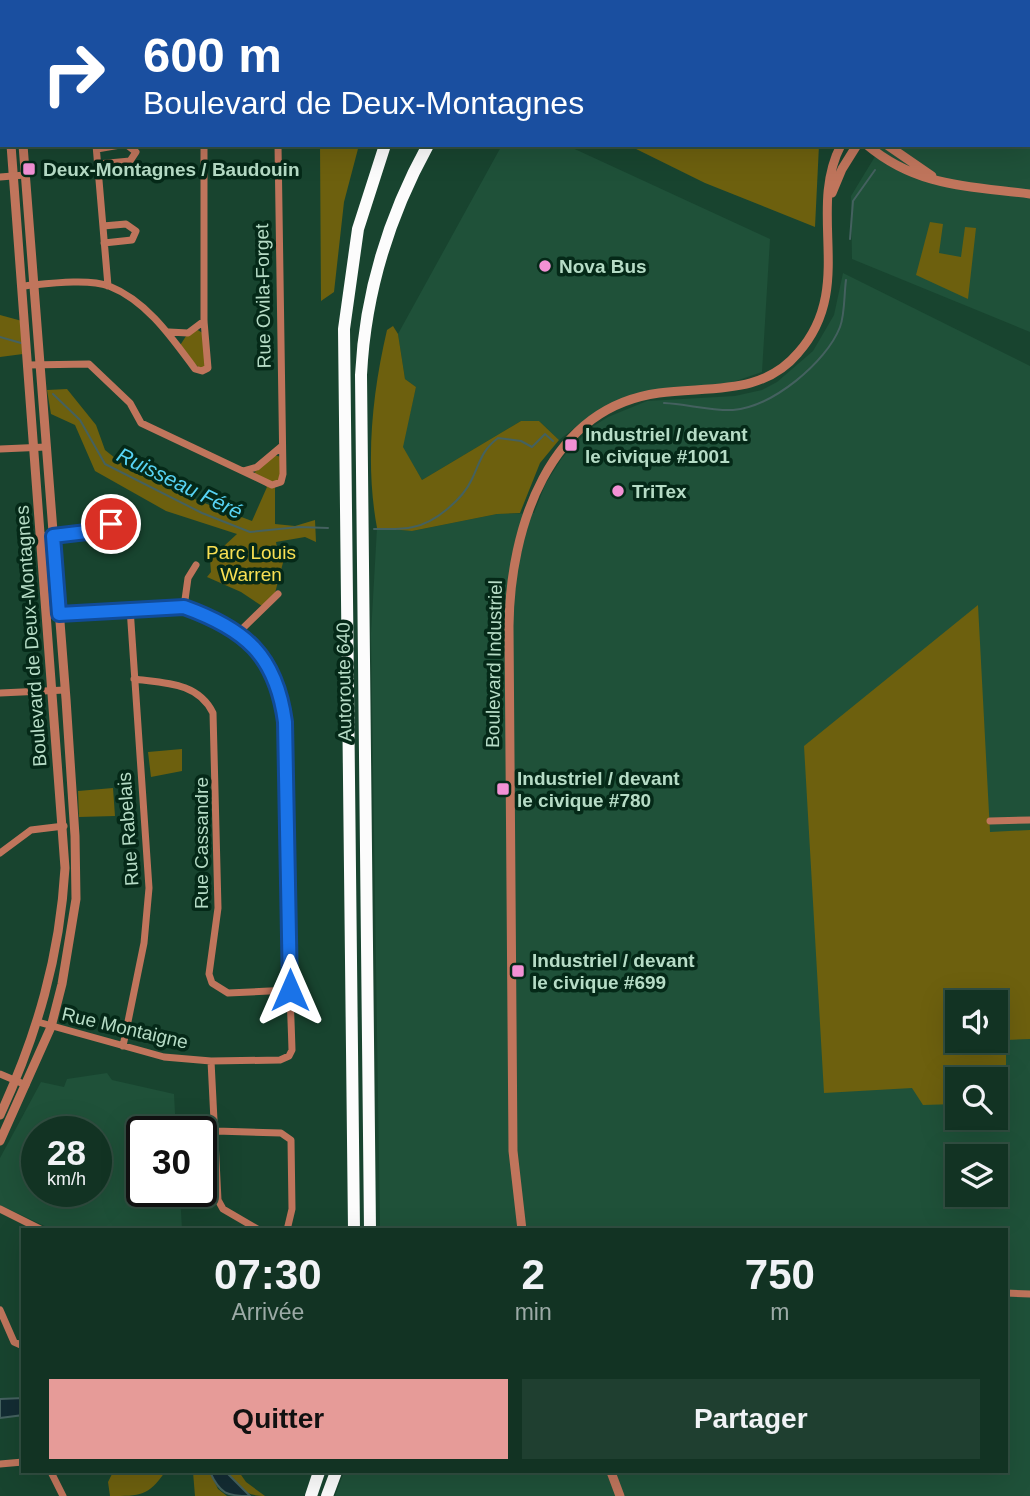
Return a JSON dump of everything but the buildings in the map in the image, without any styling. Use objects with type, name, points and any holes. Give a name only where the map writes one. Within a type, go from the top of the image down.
[{"type":"highway","name":"Autoroute 640","points":[[354,1228],[344,329],[358,229],[385,147]]},
{"type":"highway","name":"Autoroute 640","points":[[370,1228],[361,375],[368,317],[381,258],[403,195],[427,147]]},
{"type":"highway","points":[[310,1496],[319,1473]]},
{"type":"highway","points":[[327,1496],[335,1473]]},
{"type":"street","name":"Boulevard de Deux-Montagnes","points":[[0,1115],[16,1080],[51,981],[61,924],[65,868],[64,826],[11,147]]},
{"type":"street","name":"Boulevard de Deux-Montagnes","points":[[0,1141],[51,1027],[62,984],[76,899],[75,836],[65,690],[23,147]]},
{"type":"street","points":[[97,147],[108,286]]},
{"type":"street","points":[[98,164],[130,161],[136,152],[130,147]]},
{"type":"street","points":[[22,286],[108,286],[136,302],[169,332],[195,369],[202,371],[208,368],[210,361],[204,321],[204,147]]},
{"type":"street","name":"Rue Ovila-Forget","points":[[28,365],[89,364],[130,402],[141,423],[272,485],[281,482],[278,147]]},
{"type":"street","name":"Boulevard Industriel","points":[[522,1228],[513,1151],[509,626],[513,575],[523,528],[550,465],[574,435],[604,412],[644,396],[720,390],[751,383],[777,372],[798,354],[817,326],[827,297],[831,171],[840,147]]},
{"type":"street","name":"Boulevard Industriel","points":[[830,201],[840,173],[856,147]]},
{"type":"street","points":[[870,147],[906,173],[1030,194]]},
{"type":"street","points":[[890,147],[917,168],[947,182]]},
{"type":"street","points":[[0,177],[25,175]]},
{"type":"street","points":[[103,226],[126,224],[136,231],[132,240],[104,243]]},
{"type":"street","points":[[169,332],[188,333],[204,321]]},
{"type":"street","points":[[243,471],[257,467],[282,446]]},
{"type":"street","points":[[0,449],[46,447]]},
{"type":"street","points":[[42,536],[95,531],[111,524]]},
{"type":"street","points":[[184,607],[188,578],[196,565]]},
{"type":"street","points":[[239,632],[278,594]]},
{"type":"street","points":[[47,615],[130,608],[184,607],[217,619],[239,632],[270,668],[281,693],[285,722],[290,990]]},
{"type":"street","name":"Rue Rabelais","points":[[123,1046],[144,943],[149,888],[130,608]]},
{"type":"street","name":"Rue Cassandre","points":[[134,680],[180,684],[208,701],[214,713],[218,908],[209,974],[212,983],[228,993],[290,990]]},
{"type":"street","points":[[0,693],[65,690]]},
{"type":"street","points":[[990,821],[1030,820]]},
{"type":"street","points":[[0,853],[31,830],[64,826]]},
{"type":"street","name":"Rue Montaigne","points":[[38,1022],[164,1057],[211,1061],[280,1060],[289,1056],[292,1050],[290,990]]},
{"type":"street","points":[[211,1061],[215,1116]]},
{"type":"street","points":[[0,1074],[26,1085]]},
{"type":"street","points":[[217,1131],[281,1133],[290,1140],[292,1209],[287,1228]]},
{"type":"street","points":[[217,1166],[218,1200],[223,1209],[256,1228]]},
{"type":"street","points":[[0,1209],[38,1228]]},
{"type":"street","points":[[1008,1293],[1030,1294]]},
{"type":"street","points":[[0,1310],[13,1342],[21,1345]]},
{"type":"street","points":[[0,1464],[21,1462]]},
{"type":"street","points":[[52,1473],[63,1496]]},
{"type":"street","points":[[611,1473],[620,1496]]},
{"type":"shaded area","points":[[501,147],[570,147],[770,239],[762,372],[730,383],[633,394],[586,419],[559,440],[539,421],[521,421],[422,480],[402,447],[416,387],[405,379],[398,334]]},
{"type":"shaded area","points":[[881,147],[1030,147],[1030,332],[852,259],[851,196]]},
{"type":"shaded area","points":[[843,273],[1030,366],[1030,1496],[335,1496],[344,1473],[1008,1473],[1008,1228],[380,1228],[371,634],[377,528],[412,531],[497,514],[534,513],[546,483],[562,458],[589,429],[608,417],[647,401],[735,396],[762,390],[777,382],[813,351],[834,315]]},
{"type":"shaded area","points":[[107,1073],[112,1080],[174,1094],[175,1116],[126,1116],[126,1207],[181,1207],[182,1228],[49,1228],[0,1205],[0,1158],[21,1119],[21,1207],[112,1207],[112,1116],[23,1116],[41,1082],[64,1087],[67,1079]]},
{"type":"green space","points":[[320,147],[358,147],[344,202],[334,292],[321,301]]},
{"type":"green space","points":[[632,147],[819,147],[815,227],[705,183]]},
{"type":"green space","points":[[930,222],[943,224],[939,253],[961,257],[965,227],[976,228],[968,299],[916,275]]},
{"type":"green space","points":[[0,315],[22,321],[23,354],[0,357]]},
{"type":"green space","points":[[393,326],[398,334],[405,379],[416,387],[403,447],[422,480],[521,421],[539,421],[559,440],[540,463],[520,513],[497,514],[412,531],[377,528],[371,479],[372,429],[382,354],[387,330]]},
{"type":"green space","points":[[196,329],[206,335],[210,361],[202,371],[179,347],[188,333]]},
{"type":"green space","name":"Parc Louis Warren","points":[[67,389],[96,425],[105,450],[125,466],[199,501],[252,521],[267,487],[254,475],[257,467],[274,455],[281,457],[283,474],[275,487],[275,524],[295,526],[315,520],[316,542],[305,537],[276,542],[277,548],[285,555],[275,593],[262,606],[241,592],[207,577],[211,572],[210,559],[237,534],[166,511],[95,471],[75,425],[51,414],[47,390]]},
{"type":"green space","points":[[978,605],[990,832],[1030,830],[1030,1039],[1008,1040],[1008,990],[945,990],[945,1053],[1006,1053],[1006,1067],[945,1067],[945,1104],[923,1105],[912,1088],[824,1093],[804,746]]},
{"type":"green space","points":[[182,749],[182,771],[151,777],[148,752]]},
{"type":"green space","points":[[113,788],[115,816],[79,817],[78,791]]},
{"type":"green space","points":[[112,1473],[164,1473],[148,1490],[129,1496],[110,1496],[108,1482]]},
{"type":"green space","points":[[193,1473],[210,1473],[218,1489],[227,1496],[195,1496]]},
{"type":"green space","points":[[227,1473],[240,1473],[246,1482],[265,1496],[247,1492]]},
{"type":"water","points":[[21,1398],[21,1415],[0,1418],[0,1399]]},
{"type":"water","points":[[211,1473],[227,1473],[250,1496],[225,1492],[217,1485]]},
{"type":"waterway","name":"Ruisseau Féré","points":[[850,239],[853,201],[875,170]]},
{"type":"waterway","name":"Ruisseau Féré","points":[[664,403],[733,410],[764,401],[780,392],[810,368],[833,341],[842,322],[846,280]]},
{"type":"waterway","name":"Ruisseau Féré","points":[[0,337],[21,343]]},
{"type":"waterway","name":"Ruisseau Féré","points":[[53,394],[80,420],[105,464],[202,513],[250,532],[299,527],[328,528]]},
{"type":"waterway","name":"Ruisseau Féré","points":[[374,529],[413,527],[439,515],[468,487],[485,452],[498,438],[521,441],[532,447],[545,434],[553,441]]},
{"type":"place","name":"Deux-Montagnes / Baudouin","points":[[29,169]]},
{"type":"place","name":"Nova Bus","points":[[545,266]]},
{"type":"place","name":"Industriel / devant le civique #1001","points":[[571,445]]},
{"type":"place","name":"TriTex","points":[[618,491]]},
{"type":"place","name":"Industriel / devant le civique #780","points":[[503,789]]},
{"type":"place","name":"Industriel / devant le civique #699","points":[[518,971]]},
{"type":"route","points":[[111,524],[95,531],[53,536],[59,614],[184,607],[217,619],[239,632],[270,668],[281,693],[285,722],[285,842],[290,990]]}]
